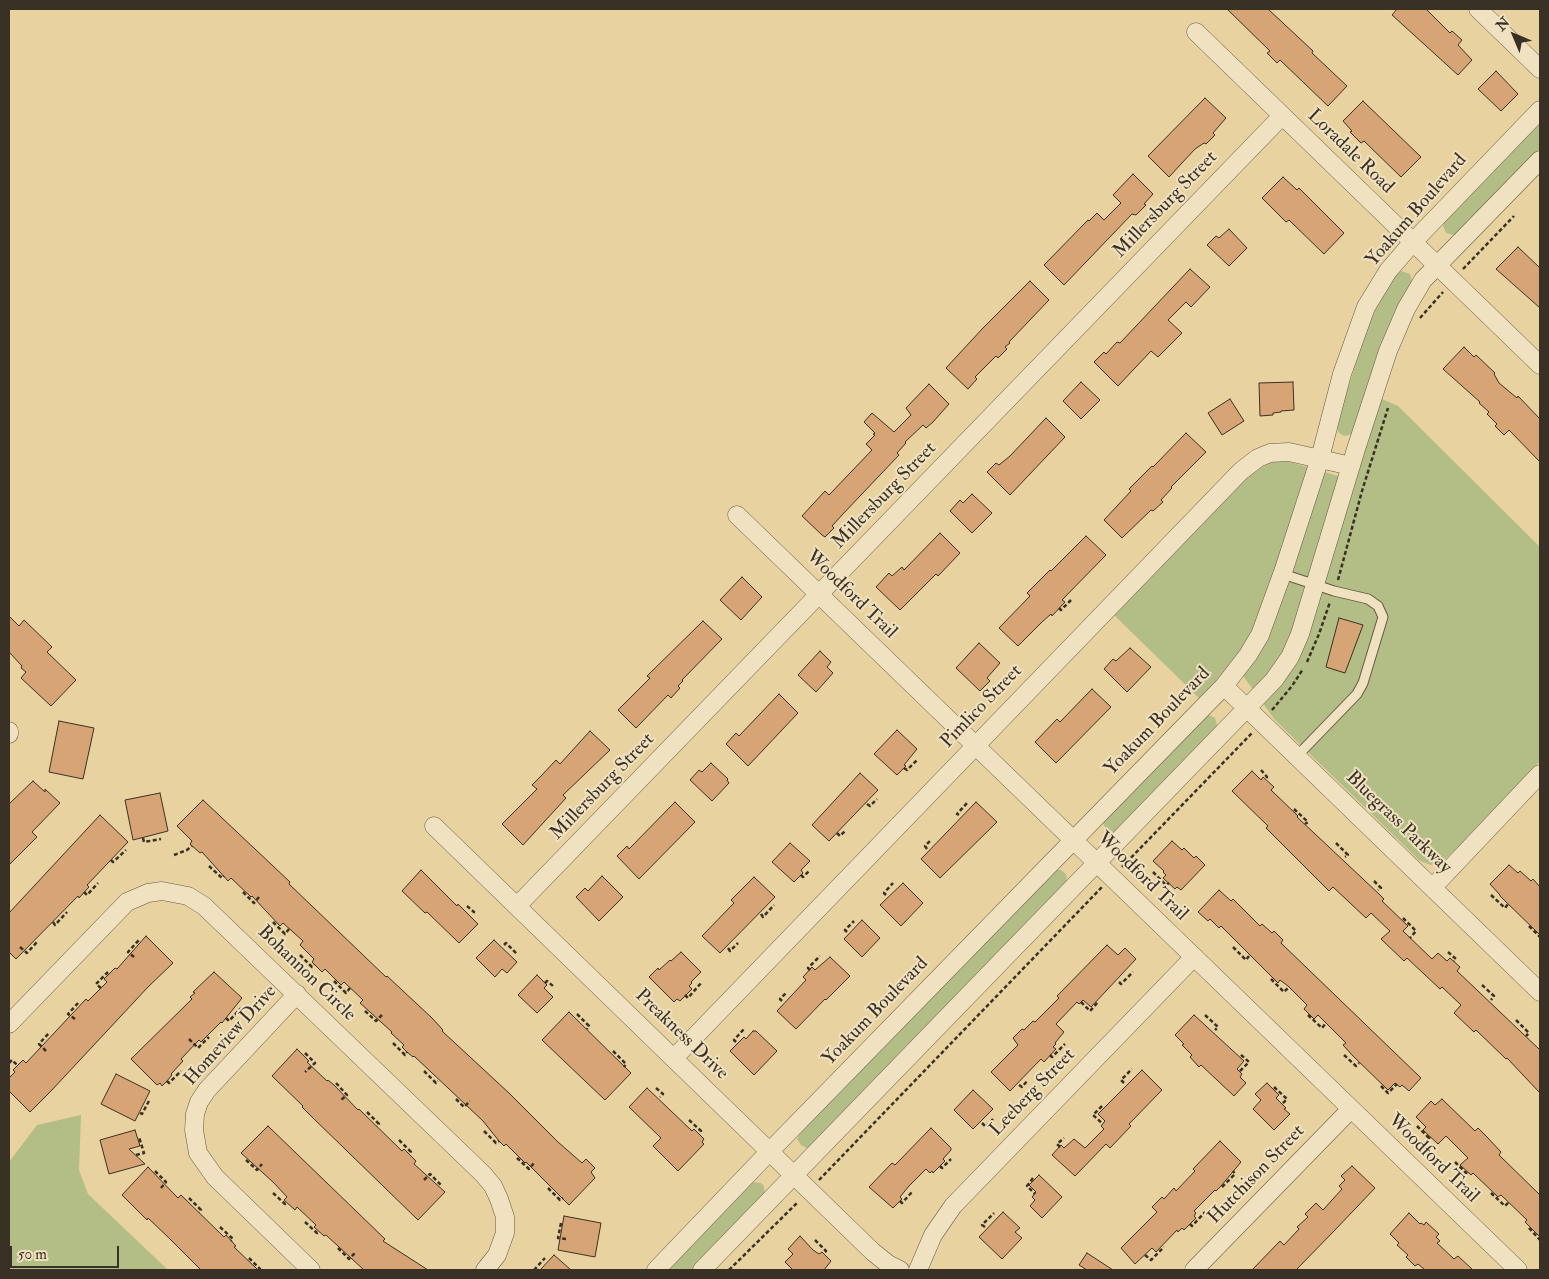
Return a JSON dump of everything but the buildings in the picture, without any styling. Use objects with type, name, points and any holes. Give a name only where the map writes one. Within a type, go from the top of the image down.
[{"type":"street","points":[[1478,9],[1540,69]]},
{"type":"street","name":"Loradale Road","points":[[1196,32],[1540,365]]},
{"type":"street","name":"Yoakum Boulevard","points":[[656,1270],[1224,686],[1248,655],[1260,635],[1283,574],[1320,458],[1342,374],[1366,306],[1388,271],[1413,242],[1540,110]]},
{"type":"street","name":"Millersburg Street","points":[[517,906],[1282,116]]},
{"type":"street","points":[[702,1270],[1274,680],[1290,657],[1300,634],[1388,351],[1406,309],[1423,280],[1540,160]]},
{"type":"street","name":"Pimlico Street","points":[[674,1058],[1240,471],[1258,458],[1270,453],[1289,452],[1351,466]]},
{"type":"street","name":"Woodford Trail","points":[[737,515],[1518,1270]]},
{"type":"street","name":"Bluegrass Parkway","points":[[1224,686],[1540,992]]},
{"type":"street","points":[[1433,887],[1540,774]]},
{"type":"street","name":"Preakness Drive","points":[[434,826],[873,1252],[888,1264],[900,1270]]},
{"type":"street","name":"Bohannon Circle","points":[[9,1024],[127,902],[148,893],[162,891],[188,896],[204,906],[297,994],[483,1174],[493,1186],[500,1198],[505,1217],[504,1233],[497,1255],[485,1270]]},
{"type":"street","name":"Leeberg Street","points":[[918,1270],[933,1235],[953,1206],[1194,957]]},
{"type":"street","name":"Homeview Drive","points":[[297,994],[207,1090],[199,1102],[194,1130],[198,1153],[215,1177],[311,1270]]},
{"type":"street","name":"Hutchison Street","points":[[1194,1270],[1351,1109]]},
{"type":"lane","points":[[1283,574],[1334,592],[1368,598],[1378,606],[1383,617],[1363,683],[1357,694],[1297,756]]},
{"type":"path","points":[[1460,273],[1514,216]]},
{"type":"path","points":[[1419,320],[1446,289]]},
{"type":"path","points":[[1336,585],[1389,403]]},
{"type":"path","points":[[1059,608],[1061,610],[1071,600]]},
{"type":"path","points":[[1119,870],[1253,731]]},
{"type":"path","points":[[904,768],[907,770],[918,759]]},
{"type":"path","points":[[1261,770],[1267,777],[1265,779]]},
{"type":"path","points":[[867,804],[870,806],[877,799]]},
{"type":"path","points":[[959,815],[957,814],[967,803]]},
{"type":"path","points":[[1294,808],[1308,822],[1305,824]]},
{"type":"path","points":[[837,833],[840,836],[846,830]]},
{"type":"path","points":[[143,838],[144,842],[161,839]]},
{"type":"path","points":[[927,849],[925,846],[931,840]]},
{"type":"path","points":[[1336,843],[1348,854],[1345,857]]},
{"type":"path","points":[[174,855],[192,846]]},
{"type":"path","points":[[111,860],[113,862],[126,850]]},
{"type":"path","points":[[209,866],[222,878],[224,876]]},
{"type":"path","points":[[801,875],[803,877],[809,871]]},
{"type":"path","points":[[1153,872],[1166,885],[1168,883]]},
{"type":"path","points":[[1374,881],[1380,888],[1378,890]]},
{"type":"path","points":[[84,892],[87,895],[98,883]]},
{"type":"path","points":[[886,895],[884,893],[893,884]]},
{"type":"path","points":[[818,1182],[1105,884]]},
{"type":"path","points":[[243,892],[254,903],[260,897]]},
{"type":"path","points":[[1491,895],[1505,908],[1508,904]]},
{"type":"path","points":[[761,914],[763,917],[774,905]]},
{"type":"path","points":[[467,906],[474,912],[472,914]]},
{"type":"path","points":[[52,922],[55,925],[68,912]]},
{"type":"path","points":[[1403,918],[1416,931],[1410,938]]},
{"type":"path","points":[[847,932],[845,930],[854,921]]},
{"type":"path","points":[[273,922],[285,934],[289,929]]},
{"type":"path","points":[[1529,926],[1540,937]]},
{"type":"path","points":[[134,958],[128,952],[139,940]]},
{"type":"path","points":[[20,947],[27,953],[37,942]]},
{"type":"path","points":[[504,945],[506,943],[517,954]]},
{"type":"path","points":[[728,948],[730,951],[738,943]]},
{"type":"path","points":[[1233,947],[1246,960],[1249,956]]},
{"type":"path","points":[[1448,952],[1456,959],[1454,961]]},
{"type":"path","points":[[300,955],[312,967],[314,965]]},
{"type":"path","points":[[810,970],[808,968],[820,956]]},
{"type":"path","points":[[101,988],[96,984],[108,972]]},
{"type":"path","points":[[1120,982],[1122,984],[1133,972]]},
{"type":"path","points":[[1271,979],[1284,992],[1289,987]]},
{"type":"path","points":[[334,981],[346,993],[350,988]]},
{"type":"path","points":[[545,983],[547,981],[552,986]]},
{"type":"path","points":[[685,995],[688,998],[701,983]]},
{"type":"path","points":[[1482,985],[1494,996],[1491,1000]]},
{"type":"path","points":[[782,1001],[780,999],[787,992]]},
{"type":"path","points":[[74,1020],[68,1014],[78,1002]]},
{"type":"path","points":[[1081,1002],[1090,1011],[1098,1002]]},
{"type":"path","points":[[226,1018],[229,1021],[241,1008]]},
{"type":"path","points":[[365,1011],[376,1021],[382,1015]]},
{"type":"path","points":[[578,1014],[589,1026],[587,1029]]},
{"type":"path","points":[[1205,1015],[1218,1027],[1215,1030]]},
{"type":"path","points":[[1308,1015],[1322,1028],[1326,1023]]},
{"type":"path","points":[[1516,1020],[1529,1033],[1526,1036]]},
{"type":"path","points":[[736,1042],[734,1040],[744,1029]]},
{"type":"path","points":[[46,1051],[39,1044],[49,1033]]},
{"type":"path","points":[[189,1039],[198,1048],[209,1037]]},
{"type":"path","points":[[393,1043],[405,1054],[407,1052]]},
{"type":"path","points":[[1050,1055],[1052,1057],[1065,1044]]},
{"type":"path","points":[[613,1051],[626,1064],[624,1066]]},
{"type":"path","points":[[305,1053],[315,1063],[305,1072]]},
{"type":"path","points":[[1240,1054],[1248,1062],[1240,1072]]},
{"type":"path","points":[[1344,1054],[1356,1066],[1359,1062]]},
{"type":"path","points":[[9,1064],[12,1060],[18,1066]]},
{"type":"path","points":[[1124,1083],[1121,1080],[1132,1069]]},
{"type":"path","points":[[167,1081],[169,1083],[181,1070]]},
{"type":"path","points":[[424,1071],[436,1083],[438,1081]]},
{"type":"path","points":[[1020,1085],[1022,1087],[1028,1080]]},
{"type":"path","points":[[336,1083],[347,1094],[341,1100]]},
{"type":"path","points":[[1381,1086],[1388,1093],[1397,1084]]},
{"type":"path","points":[[1274,1086],[1287,1100],[1282,1104]]},
{"type":"path","points":[[656,1088],[663,1094],[660,1097]]},
{"type":"path","points":[[140,1113],[142,1114],[150,1099]]},
{"type":"path","points":[[456,1099],[464,1107],[470,1101]]},
{"type":"path","points":[[1102,1106],[1093,1115],[1103,1124]]},
{"type":"path","points":[[367,1112],[379,1124],[377,1126]]},
{"type":"path","points":[[982,1123],[986,1127],[993,1119]]},
{"type":"path","points":[[689,1120],[701,1131],[699,1134]]},
{"type":"path","points":[[1417,1126],[1429,1137],[1418,1149]]},
{"type":"path","points":[[484,1131],[496,1143],[499,1140]]},
{"type":"path","points":[[136,1156],[144,1153],[139,1137]]},
{"type":"path","points":[[1060,1147],[1058,1144],[1064,1138]]},
{"type":"path","points":[[399,1140],[411,1152],[409,1154]]},
{"type":"path","points":[[517,1158],[529,1169],[534,1163]]},
{"type":"path","points":[[940,1166],[942,1168],[951,1158]]},
{"type":"path","points":[[246,1160],[256,1170],[262,1164]]},
{"type":"path","points":[[1454,1162],[1467,1172]]},
{"type":"path","points":[[155,1171],[166,1182],[161,1188]]},
{"type":"path","points":[[1222,1187],[1235,1174],[1233,1172]]},
{"type":"path","points":[[424,1180],[430,1174],[441,1185]]},
{"type":"path","points":[[1033,1178],[1026,1186],[1034,1194]]},
{"type":"path","points":[[548,1188],[560,1200],[563,1198]]},
{"type":"path","points":[[900,1201],[902,1203],[912,1192]]},
{"type":"path","points":[[273,1193],[285,1204],[287,1202]]},
{"type":"path","points":[[1491,1193],[1505,1206],[1508,1202]]},
{"type":"path","points":[[729,1270],[802,1197]]},
{"type":"path","points":[[189,1198],[201,1210],[199,1212]]},
{"type":"path","points":[[1190,1224],[1192,1226],[1205,1212]]},
{"type":"path","points":[[985,1227],[982,1224],[994,1213]]},
{"type":"path","points":[[304,1222],[317,1233],[319,1231]]},
{"type":"path","points":[[561,1223],[558,1238],[566,1239]]},
{"type":"path","points":[[220,1227],[233,1239],[231,1241]]},
{"type":"path","points":[[1528,1228],[1540,1240]]},
{"type":"path","points":[[815,1240],[826,1251],[824,1254]]},
{"type":"path","points":[[1145,1255],[1151,1260],[1164,1247]]},
{"type":"path","points":[[338,1248],[349,1259],[355,1253]]},
{"type":"path","points":[[249,1258],[260,1268],[259,1270]]},
{"type":"path","points":[[534,1270],[545,1258]]},
{"type":"green space","points":[[1540,123],[1540,150],[1460,233],[1454,235],[1446,233],[1443,226],[1445,220]]},
{"type":"green space","points":[[1398,272],[1410,274],[1412,281],[1389,325],[1352,434],[1344,436],[1338,432],[1337,423],[1368,326],[1386,287]]},
{"type":"green space","points":[[1380,398],[1398,406],[1540,547],[1540,761],[1456,849],[1442,862],[1431,865],[1420,861],[1275,720],[1233,662],[1199,698],[1114,615],[1248,476],[1262,467],[1275,461],[1290,462],[1355,481]]},
{"type":"green space","points":[[1205,715],[1215,718],[1216,730],[1114,832],[1106,830],[1102,820]]},
{"type":"green space","points":[[1056,870],[1061,870],[1066,874],[1067,881],[810,1147],[807,1148],[801,1145],[797,1139],[801,1131]]},
{"type":"green space","points":[[81,1115],[79,1170],[88,1194],[168,1270],[9,1270],[9,1162],[37,1125]]},
{"type":"green space","points":[[753,1182],[761,1183],[764,1186],[765,1196],[694,1270],[667,1270]]}]
